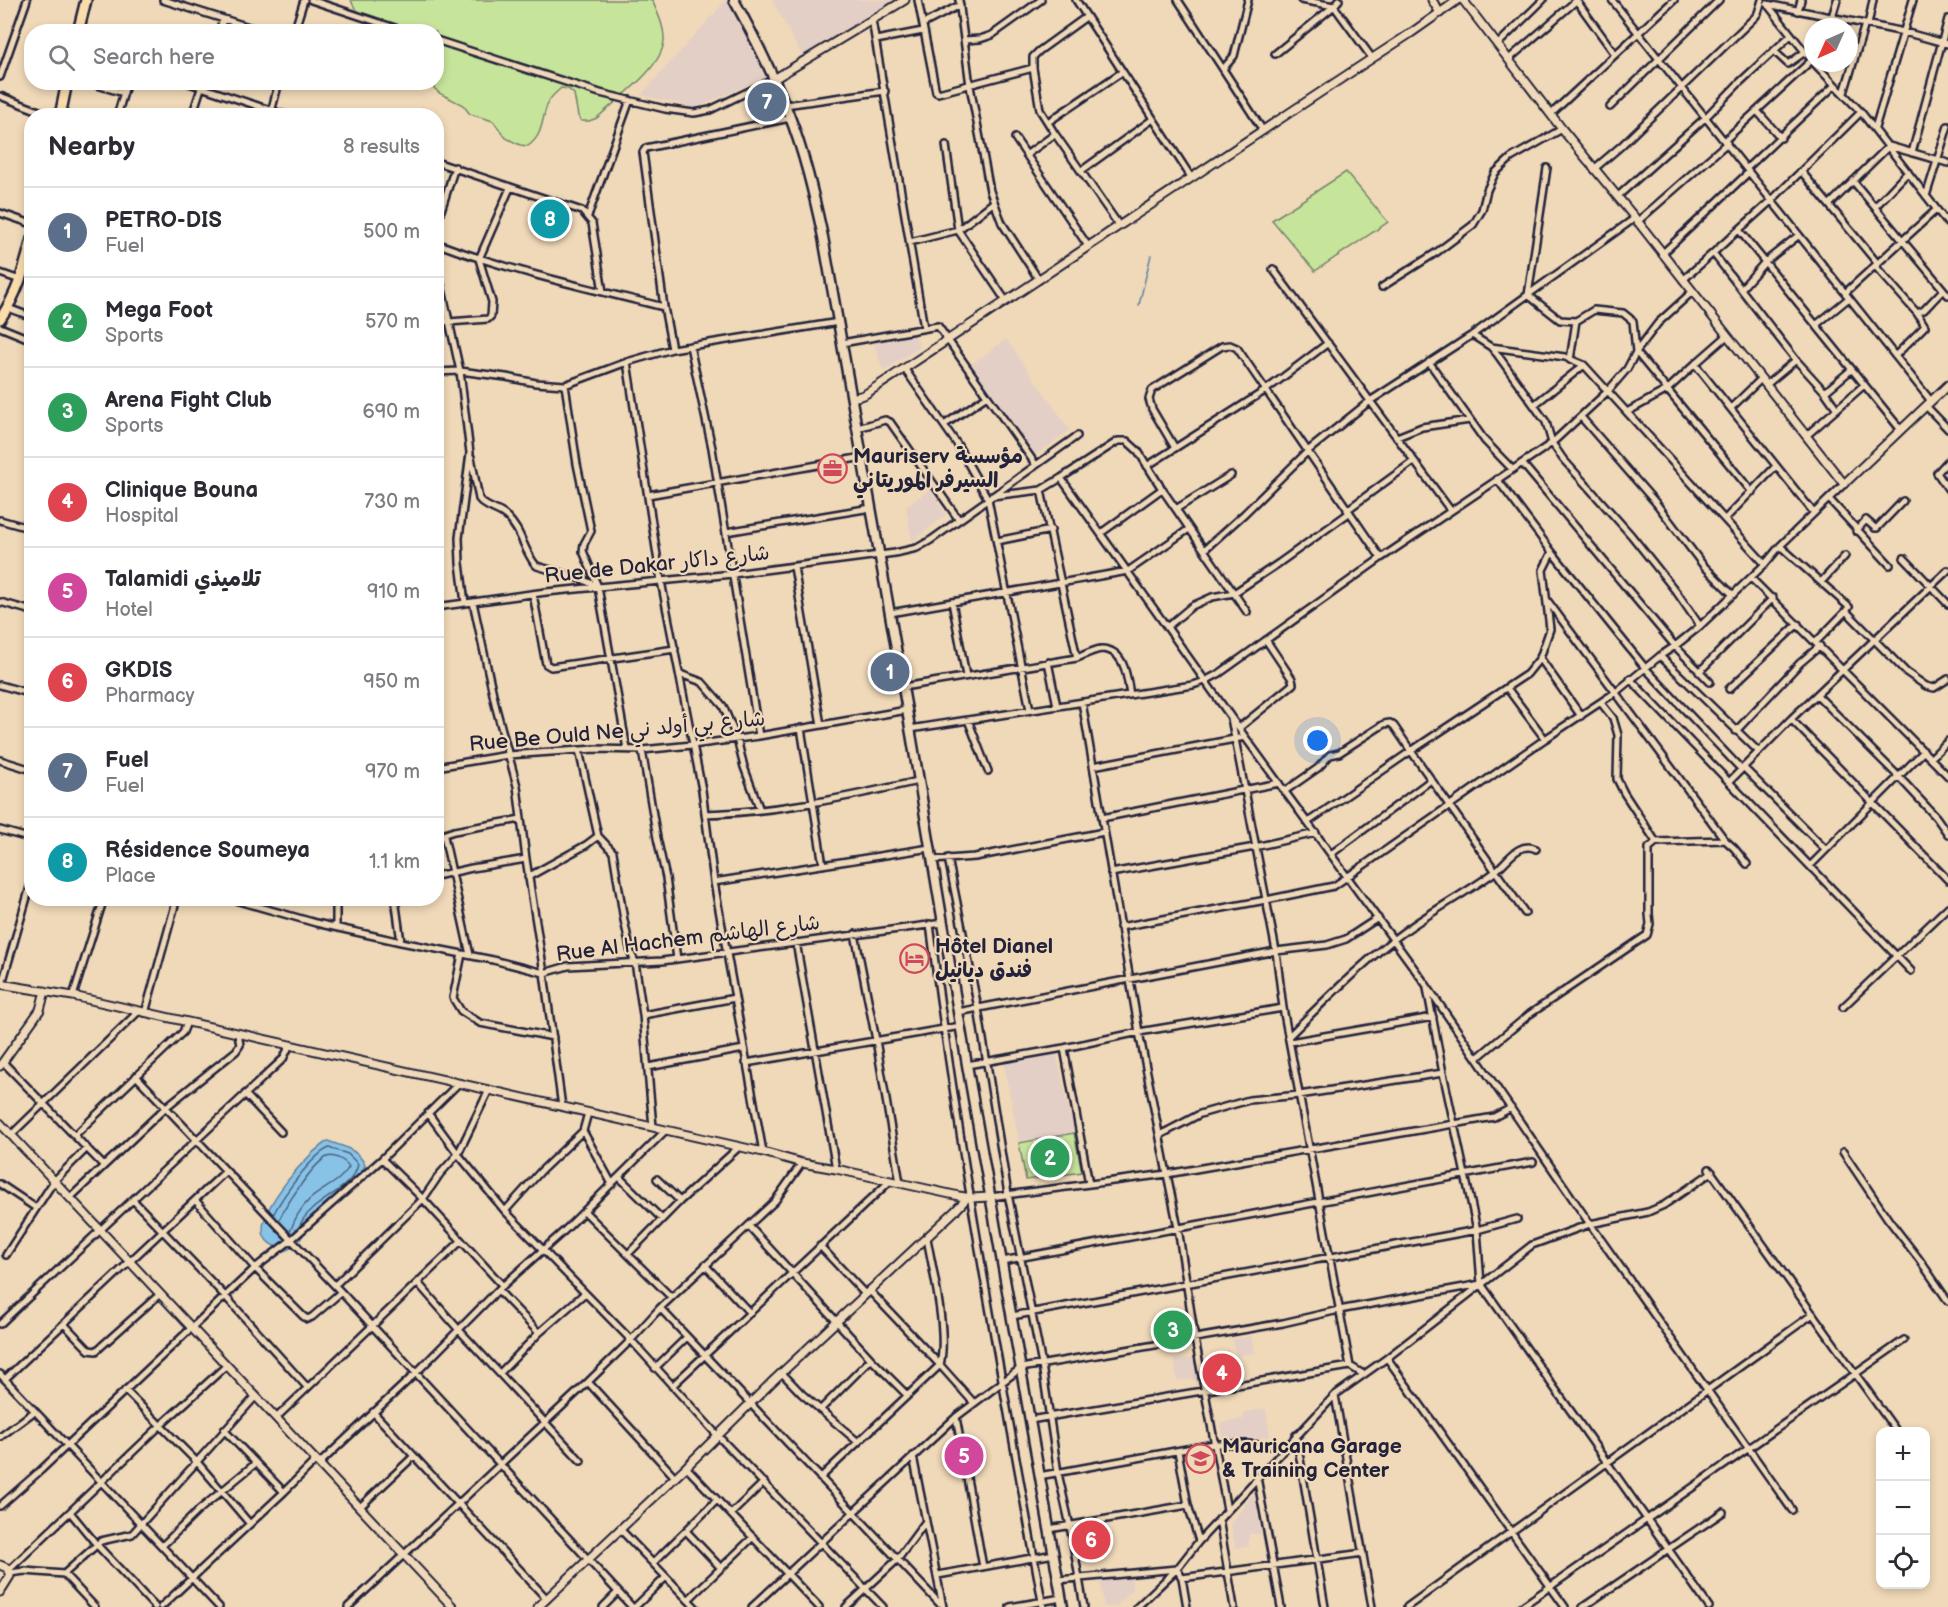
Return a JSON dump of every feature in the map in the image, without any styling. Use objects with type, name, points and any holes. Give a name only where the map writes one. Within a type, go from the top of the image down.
[{"type":"highway","points":[[80,24],[86,0]]},
{"type":"highway","points":[[62,108],[65,90]]},
{"type":"highway","points":[[0,320],[24,272]]},
{"type":"main road","points":[[734,0],[785,105],[814,197],[858,428],[1062,1603]]},
{"type":"street","points":[[0,77],[27,0]]},
{"type":"street","points":[[163,0],[239,24]]},
{"type":"street","points":[[296,24],[304,0]]},
{"type":"street","points":[[311,0],[383,24]]},
{"type":"street","points":[[444,43],[600,93],[665,109],[694,113],[704,112],[774,79],[905,0]]},
{"type":"street","points":[[918,0],[936,92],[970,86],[1033,68]]},
{"type":"street","points":[[965,40],[992,35],[1041,0]]},
{"type":"street","points":[[1076,0],[1191,177]]},
{"type":"street","points":[[1179,0],[1262,129]]},
{"type":"street","points":[[1223,69],[1234,56],[1248,0]]},
{"type":"street","points":[[1301,0],[1334,6],[1372,58]]},
{"type":"street","points":[[1275,54],[1339,0]]},
{"type":"street","points":[[1432,0],[1440,13]]},
{"type":"street","points":[[852,398],[864,394],[1006,302],[1118,224],[1458,0]]},
{"type":"street","points":[[1463,0],[1562,129],[1844,484]]},
{"type":"street","points":[[1498,44],[1543,0]]},
{"type":"street","points":[[1509,59],[1576,0],[1616,54]]},
{"type":"street","points":[[1612,0],[1895,356],[1948,429]]},
{"type":"street","points":[[1551,114],[1674,0]]},
{"type":"street","points":[[1610,107],[1719,0]]},
{"type":"street","points":[[1798,11],[1801,0]]},
{"type":"street","points":[[1833,17],[1837,0]]},
{"type":"street","points":[[1844,93],[1873,0]]},
{"type":"street","points":[[1875,128],[1913,0]]},
{"type":"street","points":[[876,40],[923,28],[959,2],[970,86],[990,190],[1002,223],[1039,280]]},
{"type":"street","points":[[1764,2],[1945,43]]},
{"type":"street","points":[[1764,2],[1804,51]]},
{"type":"street","points":[[1594,169],[1755,18],[1764,2]]},
{"type":"street","points":[[1086,17],[1033,57],[1038,104],[1055,134],[1118,224]]},
{"type":"street","points":[[221,24],[223,19]]},
{"type":"street","points":[[1912,153],[1945,43],[1948,19]]},
{"type":"street","points":[[872,20],[924,328]]},
{"type":"street","points":[[1617,197],[1706,117],[1791,35]]},
{"type":"street","points":[[1774,51],[1788,64],[1804,53]]},
{"type":"street","points":[[1204,550],[1309,450],[1370,400],[1472,335],[1636,220],[1726,142],[1804,69]]},
{"type":"street","points":[[1048,122],[1122,72]]},
{"type":"street","points":[[1823,72],[1862,112],[1948,224]]},
{"type":"street","points":[[1662,254],[1835,85]]},
{"type":"street","points":[[114,90],[124,93]]},
{"type":"street","points":[[119,108],[125,90]]},
{"type":"street","points":[[195,108],[200,90]]},
{"type":"street","points":[[214,90],[259,108]]},
{"type":"street","points":[[272,108],[277,90]]},
{"type":"street","points":[[785,105],[885,90]]},
{"type":"street","points":[[0,96],[31,108]]},
{"type":"street","points":[[588,216],[630,100]]},
{"type":"street","points":[[1757,111],[1781,138]]},
{"type":"street","points":[[1683,280],[1771,201],[1862,112]]},
{"type":"street","points":[[672,349],[664,307],[645,150],[661,144],[790,118]]},
{"type":"street","points":[[1081,171],[1153,119]]},
{"type":"street","points":[[1926,196],[1948,126]]},
{"type":"street","points":[[1382,287],[1437,252],[1473,225],[1482,210],[1487,190],[1495,173],[1511,158],[1562,129]]},
{"type":"street","points":[[1026,155],[1055,134]]},
{"type":"street","points":[[1015,138],[1088,246]]},
{"type":"street","points":[[946,145],[958,230],[1006,302]]},
{"type":"street","points":[[1889,146],[1948,163]]},
{"type":"street","points":[[1830,204],[1889,146]]},
{"type":"street","points":[[444,164],[582,211],[592,224],[603,292]]},
{"type":"street","points":[[444,201],[455,167]]},
{"type":"street","points":[[1528,295],[1547,168]]},
{"type":"street","points":[[1801,171],[1917,313],[1924,326],[1895,356]]},
{"type":"street","points":[[1875,207],[1908,172]]},
{"type":"street","points":[[1853,181],[1948,295]]},
{"type":"street","points":[[444,321],[488,319],[491,316],[492,302],[479,259],[510,188]]},
{"type":"street","points":[[910,242],[958,230],[994,202]]},
{"type":"street","points":[[1816,325],[1936,210]]},
{"type":"street","points":[[0,213],[24,221]]},
{"type":"street","points":[[1739,230],[1901,430]]},
{"type":"street","points":[[1742,289],[1765,262],[1799,235]]},
{"type":"street","points":[[444,246],[479,259],[664,307]]},
{"type":"street","points":[[1713,253],[1796,360],[1837,408]]},
{"type":"street","points":[[1273,269],[1451,511]]},
{"type":"street","points":[[0,273],[20,280]]},
{"type":"street","points":[[1917,313],[1943,290]]},
{"type":"street","points":[[910,729],[1193,685],[1220,673],[1382,558],[1552,443],[1608,391],[1627,369],[1636,352],[1658,323],[1692,292]]},
{"type":"street","points":[[1528,295],[1560,320],[1576,321],[1594,310],[1623,313],[1633,321],[1636,352],[1752,492]]},
{"type":"street","points":[[444,299],[460,371],[470,453],[479,499],[482,504],[503,513],[513,523],[537,566],[582,579],[598,587]]},
{"type":"street","points":[[8,308],[24,313]]},
{"type":"street","points":[[1570,360],[1576,321]]},
{"type":"street","points":[[444,372],[460,371],[536,383],[565,385],[627,362],[672,349],[839,322]]},
{"type":"street","points":[[842,343],[938,326],[1036,465]]},
{"type":"street","points":[[0,327],[24,337]]},
{"type":"street","points":[[1472,335],[1491,346],[1564,357],[1584,365],[1765,564]]},
{"type":"street","points":[[1627,412],[1667,390],[1727,336]]},
{"type":"street","points":[[1147,466],[1266,390],[1328,343]]},
{"type":"street","points":[[1175,448],[1152,410],[1149,399],[1152,390],[1222,346],[1230,345],[1237,348],[1382,558]]},
{"type":"street","points":[[690,346],[718,484],[759,736]]},
{"type":"street","points":[[1491,346],[1546,422],[1552,443],[1563,459],[1631,535],[1678,594],[1700,626]]},
{"type":"street","points":[[1766,386],[1796,360]]},
{"type":"street","points":[[627,362],[661,581],[680,674],[705,814],[714,882],[763,1152]]},
{"type":"street","points":[[1429,362],[1485,441],[1512,469]]},
{"type":"street","points":[[1695,364],[1814,513]]},
{"type":"street","points":[[1534,405],[1584,365]]},
{"type":"street","points":[[904,368],[990,497],[1030,710]]},
{"type":"street","points":[[1825,392],[1851,370]]},
{"type":"street","points":[[1731,408],[1761,379]]},
{"type":"street","points":[[565,385],[591,531],[583,551],[598,587],[627,749]]},
{"type":"street","points":[[1806,436],[1864,385]]},
{"type":"street","points":[[1120,927],[1334,886],[1601,703],[1700,626],[1948,385]]},
{"type":"street","points":[[944,425],[987,396]]},
{"type":"street","points":[[1581,417],[1656,503],[1702,565],[1733,594]]},
{"type":"street","points":[[858,428],[885,420],[891,422],[959,520]]},
{"type":"street","points":[[1397,437],[1422,427],[1470,420]]},
{"type":"street","name":"Rue de Dakar شارع داكار","points":[[444,606],[533,594],[794,567],[903,552],[917,548],[959,520],[1077,436]]},
{"type":"street","points":[[990,497],[1041,490],[1118,441],[1128,441],[1138,451],[1189,529],[1248,612]]},
{"type":"street","points":[[465,603],[459,563],[459,538],[470,453]]},
{"type":"street","points":[[648,495],[863,457]]},
{"type":"street","points":[[1167,627],[1192,606],[1212,597],[1234,593],[1279,563],[1414,461]]},
{"type":"street","points":[[1948,461],[1937,473],[1948,489]]},
{"type":"street","points":[[1522,463],[1675,646],[1710,682]]},
{"type":"street","points":[[1725,519],[1776,466]]},
{"type":"street","points":[[1176,509],[1231,475]]},
{"type":"street","points":[[1061,478],[1245,737],[1427,986],[1590,1224],[1792,1510]]},
{"type":"street","points":[[1497,479],[1646,669],[1826,850]]},
{"type":"street","points":[[1101,533],[1162,489]]},
{"type":"street","points":[[1041,490],[1077,658]]},
{"type":"street","points":[[1829,499],[1890,566]]},
{"type":"street","points":[[1856,531],[1866,520],[1877,528],[1903,501]]},
{"type":"street","points":[[726,532],[871,508]]},
{"type":"street","points":[[0,520],[24,527]]},
{"type":"street","points":[[890,613],[1128,571],[1189,529]]},
{"type":"street","points":[[997,541],[1051,530]]},
{"type":"street","points":[[1736,730],[1818,644],[1849,607],[1780,546]]},
{"type":"street","points":[[1308,822],[1527,674],[1540,658],[1550,629],[1544,570],[1552,552]]},
{"type":"street","points":[[1821,582],[1845,556]]},
{"type":"street","points":[[1904,558],[1948,604]]},
{"type":"street","points":[[794,567],[821,725]]},
{"type":"street","points":[[1729,782],[1791,719],[1948,570]]},
{"type":"street","points":[[1751,578],[1948,776]]},
{"type":"street","points":[[533,594],[545,659],[551,668],[675,649]]},
{"type":"street","points":[[1700,672],[1773,598]]},
{"type":"street","points":[[1547,600],[1725,840],[1747,864]]},
{"type":"street","points":[[0,602],[24,607]]},
{"type":"street","points":[[473,602],[517,786],[562,1107]]},
{"type":"street","points":[[952,602],[966,676]]},
{"type":"street","points":[[1846,611],[1906,672],[1926,686],[1934,688],[1948,679]]},
{"type":"street","points":[[1729,689],[1798,624]]},
{"type":"street","points":[[1239,728],[1293,684],[1266,640]]},
{"type":"street","points":[[903,687],[1077,658],[1098,649],[1110,650],[1124,664],[1130,695]]},
{"type":"street","points":[[1660,656],[1759,752]]},
{"type":"street","points":[[1540,658],[1581,716]]},
{"type":"street","points":[[1048,662],[1057,706]]},
{"type":"street","points":[[680,674],[702,682],[723,706],[737,739],[744,767],[760,810]]},
{"type":"street","points":[[1630,679],[1911,971]]},
{"type":"street","points":[[0,685],[24,692]]},
{"type":"street","points":[[1507,688],[1545,740]]},
{"type":"street","points":[[1817,695],[1899,777],[1936,817],[1948,834]]},
{"type":"street","points":[[1082,702],[1129,980],[1178,1228],[1195,1339],[1227,1510]]},
{"type":"street","points":[[1601,703],[1613,718],[1618,735],[1617,779],[1656,842]]},
{"type":"street","name":"Rue Be Ould Ne شارع بي أولد ني","points":[[444,766],[508,755],[579,750],[642,750],[692,745],[759,736],[907,710]]},
{"type":"street","points":[[1230,716],[1276,951],[1283,1008],[1350,1366]]},
{"type":"street","points":[[1791,719],[1948,880]]},
{"type":"street","points":[[968,720],[988,771]]},
{"type":"street","points":[[1285,792],[1318,768],[1330,755],[1339,753],[1384,724],[1390,723],[1525,913]]},
{"type":"street","points":[[801,728],[823,865]]},
{"type":"street","points":[[1093,766],[1245,737]]},
{"type":"street","points":[[1931,758],[1948,741]]},
{"type":"street","points":[[579,750],[598,836],[614,852],[624,920],[635,962],[643,1015],[653,1127]]},
{"type":"street","points":[[642,750],[666,878],[676,959]]},
{"type":"street","points":[[1810,866],[1924,751]]},
{"type":"street","points":[[0,760],[24,768]]},
{"type":"street","points":[[1331,854],[1431,780]]},
{"type":"street","points":[[705,814],[737,813],[812,802],[918,781]]},
{"type":"street","points":[[1102,818],[1279,783]]},
{"type":"street","points":[[470,956],[444,836],[454,831],[521,819]]},
{"type":"street","points":[[0,830],[24,837]]},
{"type":"street","points":[[932,860],[978,857],[1104,832]]},
{"type":"street","points":[[1111,873],[1255,847],[1316,833]]},
{"type":"street","points":[[528,877],[598,836]]},
{"type":"street","points":[[1477,1058],[1530,1014],[1647,935],[1650,924],[1648,848],[1656,842],[1725,840]]},
{"type":"street","points":[[1289,1039],[1336,990],[1393,939],[1495,872],[1521,847],[1530,846],[1536,849]]},
{"type":"street","points":[[714,882],[930,848]]},
{"type":"street","points":[[948,858],[978,1008],[1008,1194],[1084,1607]]},
{"type":"street","points":[[444,874],[526,859]]},
{"type":"street","points":[[24,906],[1,984],[72,996],[763,1152],[802,1163],[836,1168],[970,1198],[1167,1174],[1494,1117],[1511,1107]]},
{"type":"street","points":[[72,996],[101,906]]},
{"type":"street","points":[[11,1135],[142,1012],[175,906]]},
{"type":"street","name":"Rue Al Hachem شارع الهاشم","points":[[258,906],[336,927],[544,973],[567,966],[676,959],[943,922]]},
{"type":"street","points":[[336,906],[336,927]]},
{"type":"street","points":[[396,906],[401,942]]},
{"type":"street","points":[[1843,1007],[1948,908]]},
{"type":"street","points":[[958,1012],[1276,951],[1327,945],[1347,939],[1378,918]]},
{"type":"street","points":[[930,924],[943,1029],[970,1198],[1042,1604]]},
{"type":"street","points":[[855,934],[876,1040],[900,1183]]},
{"type":"street","points":[[796,942],[836,1168]]},
{"type":"street","points":[[462,954],[453,998],[461,1011],[480,1023],[553,1037]]},
{"type":"street","points":[[1427,986],[1477,1230],[1481,1284],[1707,1605],[1700,1607]]},
{"type":"street","points":[[45,991],[40,1010],[2,1064],[103,1165]]},
{"type":"street","points":[[643,1015],[735,998]]},
{"type":"street","points":[[967,1065],[1139,1032],[1283,1008]]},
{"type":"street","points":[[1289,1039],[1433,1017]]},
{"type":"street","points":[[75,1136],[183,1032],[187,1022]]},
{"type":"street","points":[[746,1063],[961,1026]]},
{"type":"street","points":[[70,1198],[166,1107],[236,1051],[240,1045],[238,1034]]},
{"type":"street","points":[[0,1324],[283,1059],[290,1045]]},
{"type":"street","points":[[1064,1048],[1089,1184]]},
{"type":"street","points":[[648,1067],[744,1049]]},
{"type":"street","points":[[1160,1135],[1200,1114],[1249,1100],[1299,1095],[1443,1073]]},
{"type":"street","points":[[136,1076],[335,1285],[618,1593],[633,1607],[666,1577]]},
{"type":"street","points":[[0,1506],[255,1268],[291,1240],[382,1159],[459,1083]]},
{"type":"street","points":[[335,1285],[423,1199],[440,1174],[458,1154],[489,1090]]},
{"type":"street","points":[[245,1094],[281,1132]]},
{"type":"street","points":[[428,1113],[505,1211],[631,1340],[718,1436],[883,1607]]},
{"type":"street","points":[[505,1211],[541,1171],[583,1131],[588,1113]]},
{"type":"street","points":[[0,1123],[453,1607]]},
{"type":"street","points":[[161,1607],[416,1373],[666,1130]]},
{"type":"street","points":[[583,1131],[612,1184]]},
{"type":"street","points":[[628,1254],[680,1201],[739,1147]]},
{"type":"street","points":[[6,1255],[54,1181],[87,1149]]},
{"type":"street","points":[[1843,1152],[1888,1219],[1948,1301]]},
{"type":"street","points":[[382,1159],[423,1199],[539,1333]]},
{"type":"street","points":[[1002,1261],[1533,1162]]},
{"type":"street","points":[[348,1607],[588,1382],[660,1308],[776,1200],[802,1163]]},
{"type":"street","points":[[219,1607],[2,1376],[64,1324],[226,1171]]},
{"type":"street","points":[[1137,1607],[1177,1569],[1227,1510],[1335,1395],[1387,1358],[1532,1245],[1590,1224],[1648,1212],[1664,1205],[1710,1171],[1894,1427]]},
{"type":"street","points":[[619,1177],[662,1219]]},
{"type":"street","points":[[657,1179],[680,1201]]},
{"type":"street","points":[[672,1386],[890,1181]]},
{"type":"street","points":[[0,1184],[36,1208]]},
{"type":"street","points":[[538,1607],[836,1321],[970,1198]]},
{"type":"street","points":[[134,1200],[307,1387]]},
{"type":"street","points":[[195,1200],[255,1268],[307,1319],[341,1292]]},
{"type":"street","points":[[584,1211],[671,1298]]},
{"type":"street","points":[[1012,1316],[1477,1230],[1517,1219]]},
{"type":"street","points":[[749,1226],[907,1395]]},
{"type":"street","points":[[820,1478],[940,1365],[943,1334],[927,1238]]},
{"type":"street","points":[[276,1418],[461,1242]]},
{"type":"street","points":[[819,1246],[940,1365],[973,1402]]},
{"type":"street","points":[[705,1265],[750,1312]]},
{"type":"street","points":[[418,1283],[581,1461]]},
{"type":"street","points":[[752,1607],[956,1417],[1021,1368],[1283,1323],[1339,1310],[1481,1284]]},
{"type":"street","points":[[500,1373],[539,1333],[585,1293]]},
{"type":"street","points":[[64,1324],[89,1350],[96,1351],[160,1294]]},
{"type":"street","points":[[660,1308],[939,1604]]},
{"type":"street","points":[[1407,1607],[1813,1314]]},
{"type":"street","points":[[655,1368],[687,1336]]},
{"type":"street","points":[[1521,1607],[1904,1340]]},
{"type":"street","points":[[1387,1358],[1565,1607]]},
{"type":"street","points":[[819,1410],[871,1359]]},
{"type":"street","points":[[0,1592],[9,1578],[9,1572],[101,1482],[227,1365]]},
{"type":"street","points":[[1030,1420],[1350,1366],[1363,1374]]},
{"type":"street","points":[[782,1373],[819,1410],[858,1442]]},
{"type":"street","points":[[588,1382],[675,1477]]},
{"type":"street","points":[[125,1390],[197,1462],[250,1524]]},
{"type":"street","points":[[1335,1395],[1372,1607]]},
{"type":"street","points":[[64,1574],[101,1541],[132,1534],[256,1396]]},
{"type":"street","points":[[0,1437],[34,1411]]},
{"type":"street","points":[[373,1412],[547,1599]]},
{"type":"street","points":[[956,1417],[983,1567]]},
{"type":"street","points":[[224,1430],[284,1492]]},
{"type":"street","points":[[1296,1435],[1325,1607]]},
{"type":"street","points":[[1039,1476],[1215,1444],[1286,1447]]},
{"type":"street","points":[[1178,1451],[1188,1505],[1199,1541]]},
{"type":"street","points":[[360,1507],[414,1456]]},
{"type":"street","points":[[913,1456],[938,1575],[939,1604]]},
{"type":"street","points":[[162,1546],[199,1510],[256,1463]]},
{"type":"street","points":[[686,1467],[819,1607]]},
{"type":"street","points":[[1257,1477],[1281,1607]]},
{"type":"street","points":[[731,1514],[764,1482]]},
{"type":"street","points":[[653,1563],[717,1500]]},
{"type":"street","points":[[1049,1529],[1188,1505]]},
{"type":"street","points":[[70,1512],[97,1545],[155,1607]]},
{"type":"street","points":[[1583,1607],[1723,1512]]},
{"type":"street","points":[[1219,1519],[1234,1607]]},
{"type":"street","points":[[846,1607],[898,1559],[926,1521]]},
{"type":"street","points":[[620,1529],[694,1607]]},
{"type":"street","points":[[686,1531],[721,1568]]},
{"type":"street","points":[[688,1600],[753,1537]]},
{"type":"street","points":[[1182,1578],[1363,1553]]},
{"type":"street","points":[[938,1575],[1054,1554]]},
{"type":"street","points":[[0,1565],[9,1572],[64,1574],[95,1607]]},
{"type":"street","points":[[1058,1580],[1177,1569]]},
{"type":"street","points":[[1177,1569],[1182,1578],[1187,1607]]},
{"type":"street","points":[[603,1607],[618,1593]]},
{"type":"street","points":[[1146,1598],[1148,1607]]},
{"type":"street","points":[[1415,1601],[1419,1607]]},
{"type":"street","points":[[1010,1607],[1062,1603]]},
{"type":"shaded area","points":[[726,0],[730,0],[766,77],[696,108],[641,95]]},
{"type":"shaded area","points":[[772,0],[894,0],[802,56]]},
{"type":"shaded area","points":[[914,334],[920,347],[883,371],[874,343]]},
{"type":"shaded area","points":[[1006,339],[1070,430],[1035,456],[971,365]]},
{"type":"shaded area","points":[[931,489],[946,515],[912,542],[906,506]]},
{"type":"shaded area","points":[[1056,1052],[1082,1168],[1026,1180],[1004,1063]]},
{"type":"shaded area","points":[[1251,1336],[1255,1353],[1236,1356],[1232,1339]]},
{"type":"shaded area","points":[[1198,1358],[1201,1380],[1177,1380],[1174,1359]]},
{"type":"shaded area","points":[[1233,1365],[1236,1377],[1211,1382],[1208,1369]]},
{"type":"shaded area","points":[[1266,1409],[1270,1437],[1223,1440],[1220,1423],[1243,1419],[1245,1412]]},
{"type":"shaded area","name":"Mauricana Garage & Training Center","points":[[1211,1449],[1214,1462],[1190,1467],[1187,1454]]},
{"type":"shaded area","points":[[1254,1492],[1262,1534],[1249,1534],[1249,1546],[1235,1548],[1231,1524]]},
{"type":"shaded area","points":[[1130,1570],[1133,1589],[1116,1607],[1104,1607],[1099,1576]]},
{"type":"green space","points":[[351,0],[652,0],[662,25],[664,41],[661,52],[647,73],[597,118],[581,121],[574,94],[568,89],[561,88],[549,101],[537,137],[528,146],[506,138],[493,121],[470,114],[463,105],[436,90],[444,90],[444,24],[397,24],[366,17]]},
{"type":"green space","points":[[1346,172],[1388,222],[1315,271],[1272,220]]},
{"type":"green space","points":[[1074,1133],[1082,1172],[1026,1180],[1019,1143]]},
{"type":"water","points":[[328,1141],[354,1152],[365,1165],[352,1185],[318,1211],[298,1242],[285,1251],[265,1238],[263,1230],[265,1220],[287,1181],[319,1147]]},
{"type":"waterway","points":[[1139,305],[1151,255]]},
{"type":"place","name":"Fuel","points":[[767,102]]},
{"type":"place","name":"Résidence Soumeya","points":[[550,219]]},
{"type":"place","name":"Mauriserv مؤسسة السيرفر الموريتاني","points":[[832,468]]},
{"type":"place","name":"PETRO-DIS","points":[[890,672]]},
{"type":"place","name":"Hôtel Dianel فندق ديانيل","points":[[914,958]]},
{"type":"place","name":"Mega Foot","points":[[1050,1158]]},
{"type":"place","name":"Arena Fight Club","points":[[1173,1330]]},
{"type":"place","name":"Clinique Bouna","points":[[1222,1373]]},
{"type":"place","name":"Talamidi تلاميذي","points":[[964,1456]]},
{"type":"place","name":"Mauricana Garage & Training Center","points":[[1201,1458]]},
{"type":"place","name":"GKDIS","points":[[1091,1540]]}]
